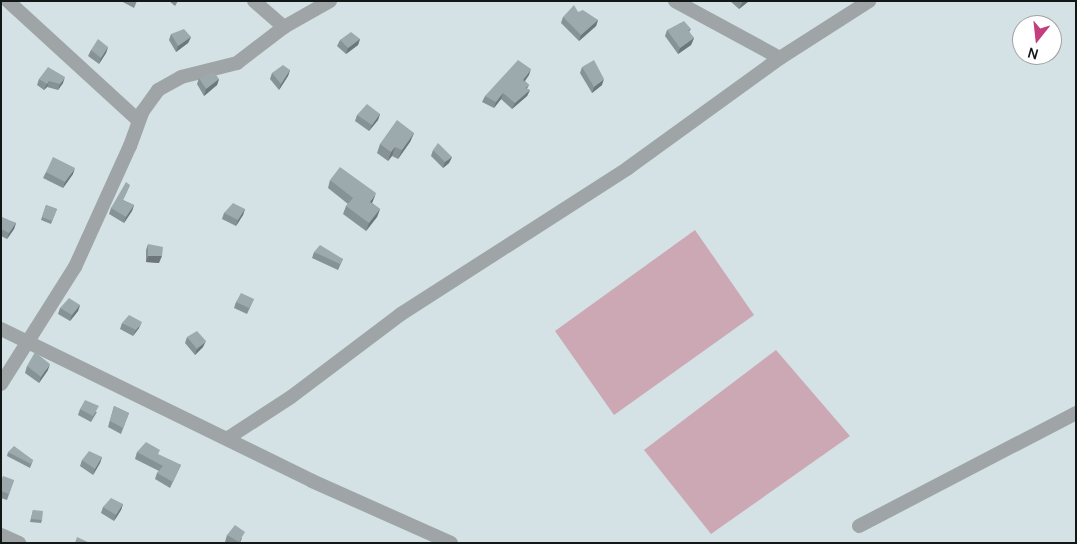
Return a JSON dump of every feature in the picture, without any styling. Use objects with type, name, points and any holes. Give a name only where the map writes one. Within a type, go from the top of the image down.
[{"type":"street","points":[[8,1],[138,120]]},
{"type":"street","points":[[254,1],[284,27]]},
{"type":"street","points":[[1,384],[30,341],[75,267],[130,146],[138,120],[158,90],[181,77],[237,63],[284,27],[330,1]]},
{"type":"street","points":[[675,1],[780,58]]},
{"type":"street","points":[[228,438],[291,397],[401,314],[628,168],[780,58],[869,1]]},
{"type":"street","points":[[1,329],[30,341],[96,376],[312,480],[451,543]]},
{"type":"street","points":[[859,526],[1076,413]]},
{"type":"street","points":[[1,535],[20,543]]},
{"type":"shaded area","points":[[695,230],[754,315],[614,415],[555,331]]},
{"type":"shaded area","points":[[776,350],[850,436],[711,534],[644,450]]},
{"type":"building","points":[[574,5],[578,12],[583,10],[598,20],[581,35],[563,17]]},
{"type":"building","points":[[684,21],[691,29],[688,30],[694,38],[680,48],[667,30]]},
{"type":"building","points":[[184,29],[191,37],[178,46],[171,34]]},
{"type":"building","points":[[351,32],[360,39],[348,48],[340,40]]},
{"type":"building","points":[[98,39],[108,47],[101,58],[91,50]]},
{"type":"building","points":[[518,60],[531,69],[523,80],[529,85],[525,88],[530,90],[515,103],[503,93],[496,102],[485,96]]},
{"type":"building","points":[[594,60],[604,79],[594,87],[582,67]]},
{"type":"building","points":[[283,65],[290,70],[281,84],[272,73]]},
{"type":"building","points":[[48,67],[65,77],[60,84],[49,81],[47,84],[39,79]]},
{"type":"building","points":[[214,72],[219,79],[206,89],[199,78]]},
{"type":"building","points":[[367,104],[380,114],[372,125],[357,115]]},
{"type":"building","points":[[397,120],[414,133],[402,150],[395,147],[391,152],[380,144]]},
{"type":"building","points":[[438,143],[452,157],[445,162],[433,150]]},
{"type":"building","points":[[53,157],[75,168],[65,182],[46,172]]},
{"type":"building","points":[[340,167],[376,193],[370,202],[380,209],[369,223],[346,206],[353,198],[330,180]]},
{"type":"building","points":[[126,182],[130,185],[123,200],[134,205],[126,217],[111,208]]},
{"type":"building","points":[[233,203],[245,209],[238,220],[224,213]]},
{"type":"building","points":[[46,205],[57,209],[52,221],[42,217]]},
{"type":"building","points":[[2,217],[16,223],[9,233],[1,229]]},
{"type":"building","points":[[148,244],[163,247],[162,256],[148,256]]},
{"type":"building","points":[[320,245],[343,259],[340,264],[314,252]]},
{"type":"building","points":[[241,293],[254,299],[249,308],[236,302]]},
{"type":"building","points":[[69,298],[80,305],[72,315],[60,308]]},
{"type":"building","points":[[129,315],[142,322],[136,330],[122,323]]},
{"type":"building","points":[[197,331],[206,341],[197,349],[187,337]]},
{"type":"building","points":[[35,352],[50,364],[41,377],[27,366]]},
{"type":"building","points":[[85,400],[99,406],[93,416],[80,409]]},
{"type":"building","points":[[114,406],[129,413],[123,428],[110,421]]},
{"type":"building","points":[[146,442],[160,450],[158,454],[181,465],[173,482],[157,473],[163,466],[137,452]]},
{"type":"building","points":[[14,446],[33,460],[31,464],[8,452]]},
{"type":"building","points":[[89,451],[102,457],[95,469],[82,460]]},
{"type":"building","points":[[3,476],[14,480],[9,494],[1,491]]},
{"type":"building","points":[[111,498],[123,504],[116,515],[103,507]]},
{"type":"building","points":[[33,510],[43,511],[42,520],[31,519]]},
{"type":"building","points":[[235,525],[245,532],[239,542],[227,535]]},
{"type":"building","points":[[77,537],[90,543],[75,543]]}]
